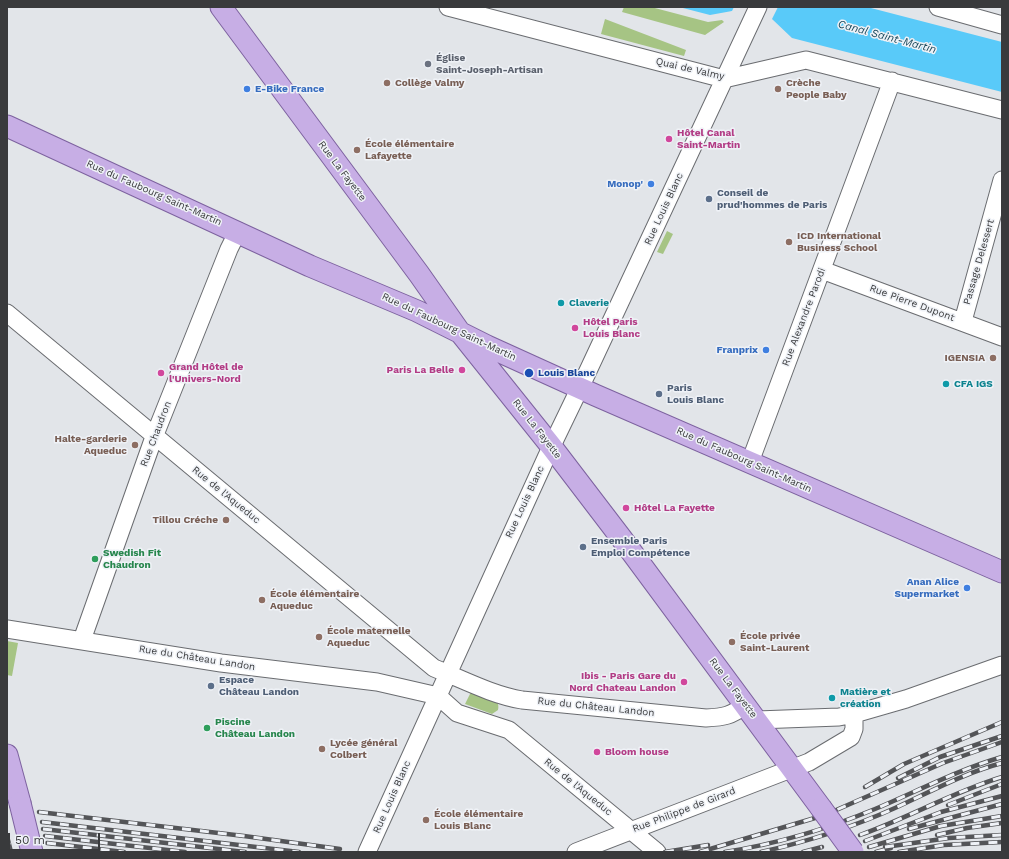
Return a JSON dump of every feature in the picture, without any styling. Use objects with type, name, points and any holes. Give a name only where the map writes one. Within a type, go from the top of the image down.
[{"type":"main road","name":"Rue La Fayette","points":[[221,7],[459,331],[551,446],[793,769],[853,852]]},
{"type":"main road","name":"Rue du Faubourg Saint-Martin","points":[[7,126],[310,266],[417,311],[580,388],[1002,572]]},
{"type":"main road","points":[[7,755],[32,852]]},
{"type":"street","name":"Quai de Valmy","points":[[448,7],[724,79],[806,60],[1002,110]]},
{"type":"street","name":"Rue Louis Blanc","points":[[368,850],[551,446],[580,388],[758,7]]},
{"type":"street","points":[[938,7],[1002,25]]},
{"type":"street","name":"Rue Alexandre Parodi","points":[[750,462],[892,81]]},
{"type":"street","name":"Passage Delessert","points":[[963,321],[1002,180]]},
{"type":"street","name":"Rue Chaudron","points":[[82,640],[154,436],[229,250],[238,232]]},
{"type":"street","name":"Rue Pierre Dupont","points":[[822,270],[1002,336]]},
{"type":"street","name":"Rue de l'Aqueduc","points":[[7,313],[430,664],[448,673]]},
{"type":"street","name":"Rue du Château Landon","points":[[7,629],[221,663],[377,682],[438,696],[457,713],[497,726]]},
{"type":"street","name":"Rue du Château Landon","points":[[448,673],[507,696],[522,700],[706,718],[751,713],[839,717],[906,700],[1002,665]]},
{"type":"street","points":[[793,769],[809,762],[851,737],[854,729],[854,714]]},
{"type":"street","name":"Rue de l'Aqueduc","points":[[497,726],[509,730],[653,849]]},
{"type":"street","name":"Rue Philippe de Girard","points":[[576,852],[793,769]]},
{"type":"green space","points":[[624,7],[651,7],[708,22],[722,20],[724,22],[705,35],[622,12]]},
{"type":"green space","points":[[605,19],[686,50],[684,56],[601,34]]},
{"type":"green space","points":[[667,231],[673,234],[663,254],[657,252]]},
{"type":"green space","points":[[7,641],[18,643],[12,676],[7,675]]},
{"type":"green space","points":[[472,690],[490,696],[494,699],[497,702],[498,710],[492,714],[465,704]]},
{"type":"water","name":"Canal Saint-Martin","points":[[679,7],[867,7],[1002,42],[1002,92],[792,38],[772,19],[732,11],[710,15]]},
{"type":"pier","points":[[734,7],[778,7],[771,21],[731,13]]},
{"type":"railway","points":[[865,787],[904,764],[1002,722]]},
{"type":"railway","points":[[898,778],[940,757],[1002,736]]},
{"type":"railway","points":[[700,852],[825,815],[943,763],[1002,742]]},
{"type":"railway","points":[[725,852],[763,845],[838,823],[875,809],[953,774],[1002,757]]},
{"type":"railway","points":[[761,852],[795,844],[846,828],[895,808],[961,777],[1002,763]]},
{"type":"railway","points":[[860,835],[966,790],[1002,777]]},
{"type":"railway","points":[[948,805],[1002,784]]},
{"type":"railway","points":[[865,841],[941,812],[1002,796]]},
{"type":"railway","points":[[909,829],[1002,804]]},
{"type":"railway","points":[[39,812],[340,849]]},
{"type":"railway","points":[[869,847],[941,826],[1002,816]]},
{"type":"railway","points":[[42,822],[299,852]]},
{"type":"railway","points":[[937,835],[967,828],[1002,823]]},
{"type":"railway","points":[[43,829],[245,852]]},
{"type":"railway","points":[[885,847],[949,838],[1002,835]]},
{"type":"railway","points":[[7,836],[11,852]]},
{"type":"railway","points":[[45,836],[185,852]]},
{"type":"railway","points":[[899,852],[944,845],[1002,842]]},
{"type":"railway","points":[[47,843],[124,852]]},
{"type":"railway","points":[[665,852],[708,845]]},
{"type":"railway","points":[[803,852],[822,847]]},
{"type":"railway","points":[[876,852],[891,848]]},
{"type":"place","name":"Église Saint-Joseph-Artisan","points":[[428,64]]},
{"type":"place","name":"Collège Valmy","points":[[387,83]]},
{"type":"place","name":"E-Bike France","points":[[247,89]]},
{"type":"place","name":"Crèche People Baby","points":[[778,89]]},
{"type":"place","name":"Hôtel Canal Saint-Martin","points":[[669,139]]},
{"type":"place","name":"École élémentaire Lafayette","points":[[357,150]]},
{"type":"place","name":"Monop'","points":[[651,184]]},
{"type":"place","name":"Conseil de prud'hommes de Paris","points":[[709,199]]},
{"type":"place","name":"ICD International Business School","points":[[789,242]]},
{"type":"place","name":"Claverie","points":[[561,303]]},
{"type":"place","name":"Hôtel Paris Louis Blanc","points":[[575,328]]},
{"type":"place","name":"Franprix","points":[[766,350]]},
{"type":"place","name":"IGENSIA","points":[[993,358]]},
{"type":"place","name":"Paris La Belle","points":[[462,370]]},
{"type":"place","name":"Grand Hôtel de l'Univers-Nord","points":[[161,373]]},
{"type":"place","name":"Louis Blanc","points":[[529,373]]},
{"type":"place","name":"CFA IGS","points":[[946,384]]},
{"type":"place","name":"Paris Louis Blanc","points":[[659,394]]},
{"type":"place","name":"Halte-garderie Aqueduc","points":[[135,445]]},
{"type":"place","name":"Hôtel La Fayette","points":[[626,508]]},
{"type":"place","name":"Tillou Créche","points":[[226,520]]},
{"type":"place","name":"Ensemble Paris Emploi Compétence","points":[[583,547]]},
{"type":"place","name":"Swedish Fit Chaudron","points":[[95,559]]},
{"type":"place","name":"Anan Alice Supermarket","points":[[967,588]]},
{"type":"place","name":"École élémentaire Aqueduc","points":[[262,600]]},
{"type":"place","name":"École maternelle Aqueduc","points":[[319,637]]},
{"type":"place","name":"École privée Saint-Laurent","points":[[732,642]]},
{"type":"place","name":"Ibis - Paris Gare du Nord Chateau Landon","points":[[684,682]]},
{"type":"place","name":"Espace Château Landon","points":[[211,686]]},
{"type":"place","name":"Matière et création","points":[[832,698]]},
{"type":"place","name":"Piscine Château Landon","points":[[207,728]]},
{"type":"place","name":"Lycée général Colbert","points":[[322,749]]},
{"type":"place","name":"Bloom house","points":[[597,752]]},
{"type":"place","name":"École élémentaire Louis Blanc","points":[[426,820]]}]
